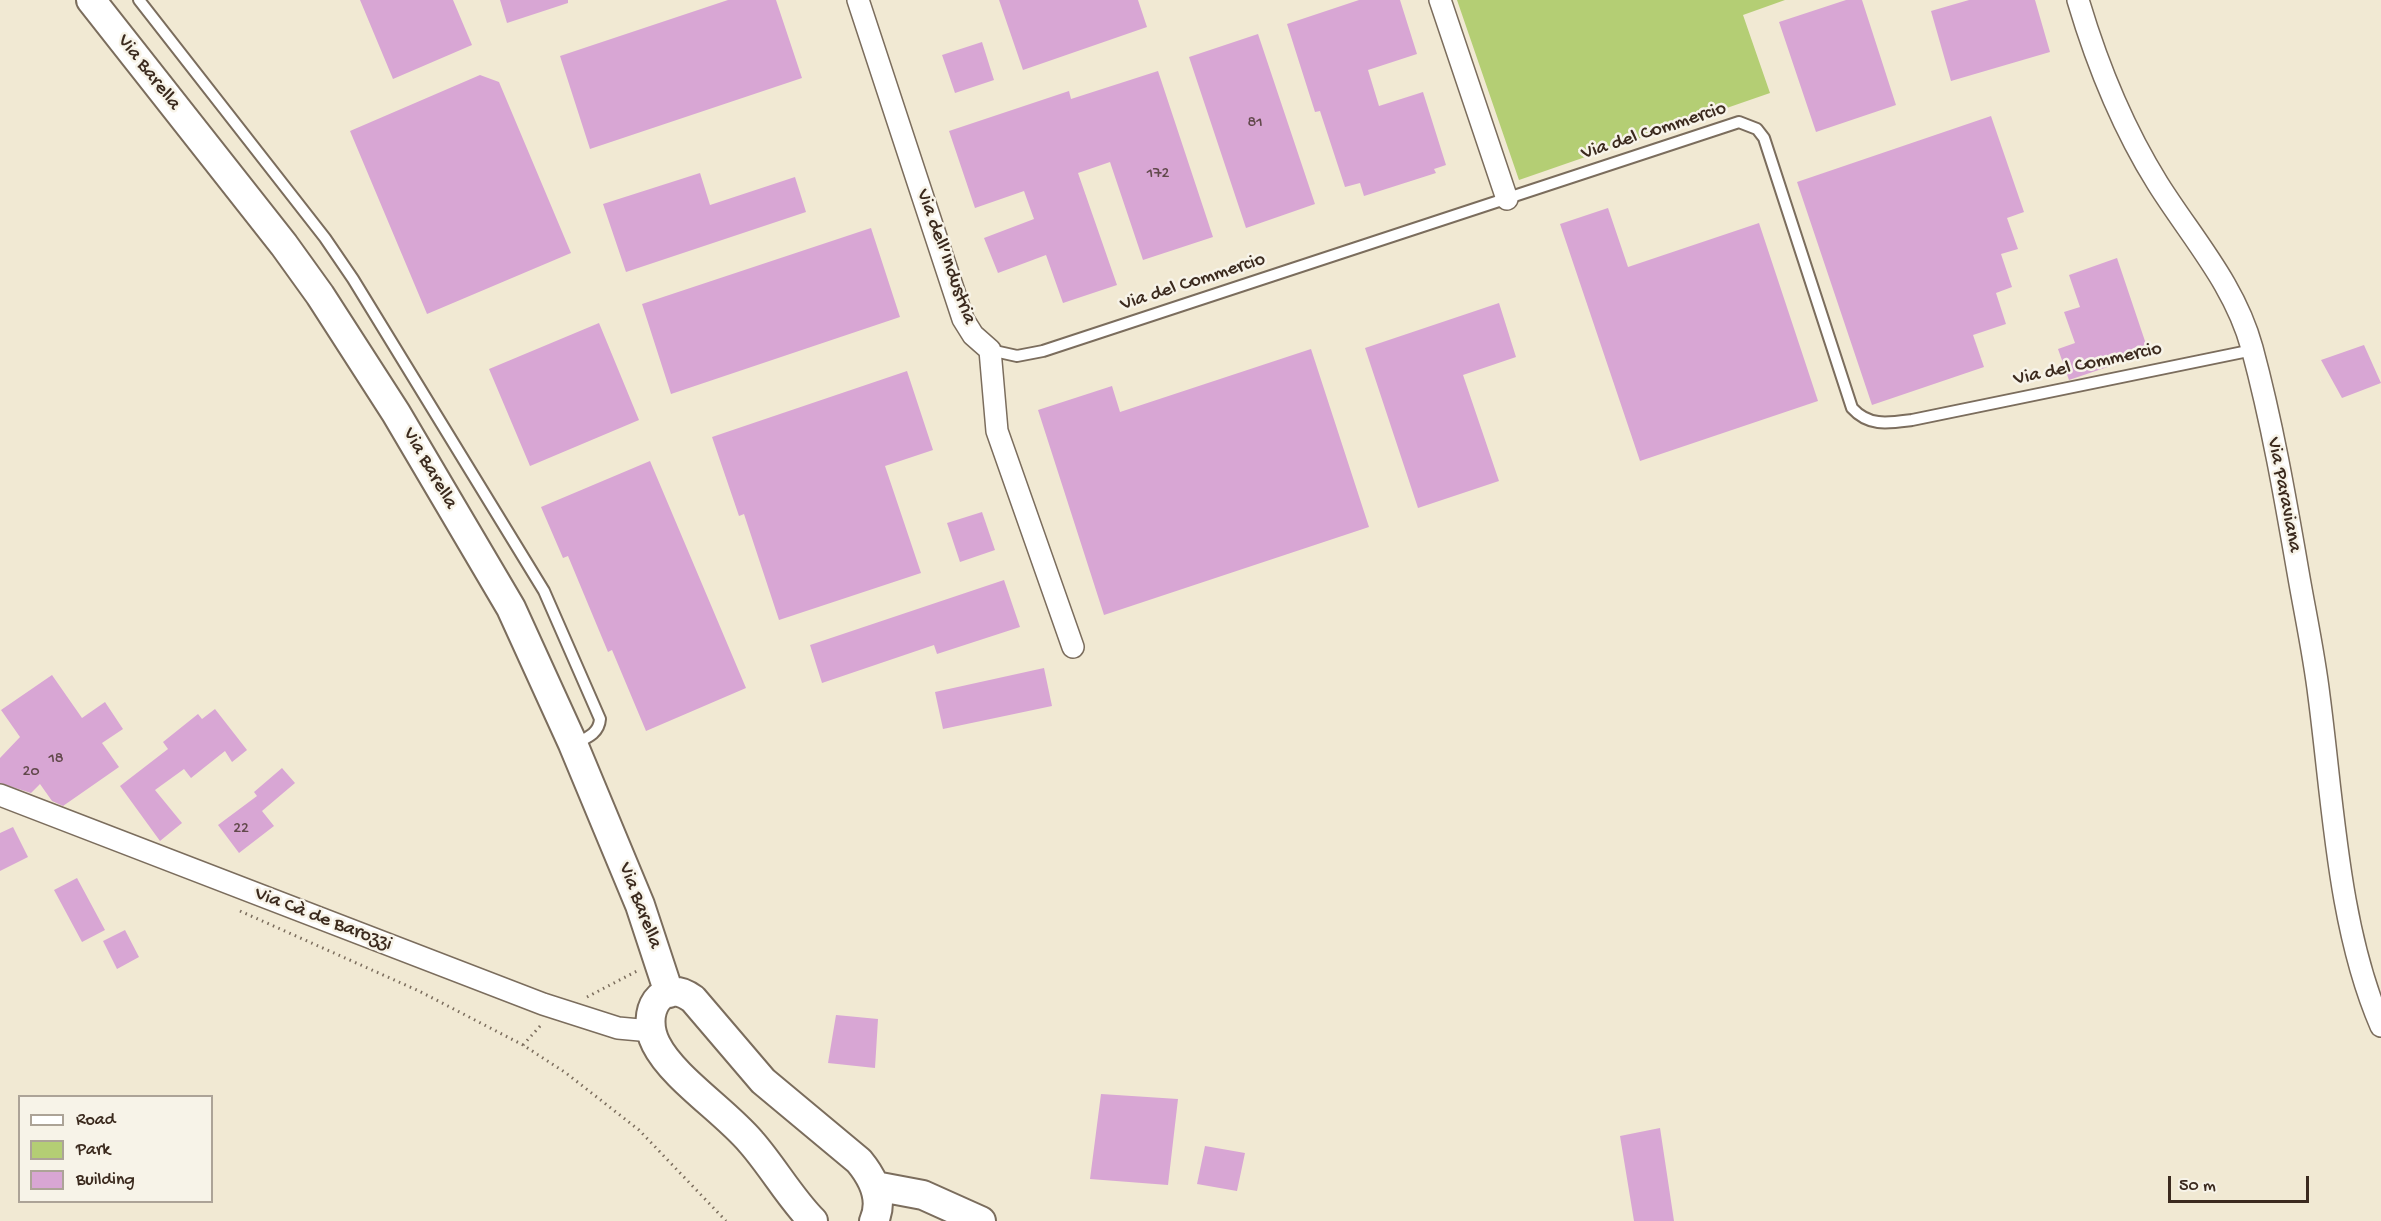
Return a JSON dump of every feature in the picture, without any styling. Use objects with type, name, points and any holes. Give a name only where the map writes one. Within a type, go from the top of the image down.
[{"type":"street","name":"Via Barella","points":[[90,0],[284,245],[340,325],[396,413],[511,608],[573,744],[640,904],[669,993]]},
{"type":"street","name":"Via dell’Industria","points":[[858,0],[963,319],[973,335],[990,350]]},
{"type":"street","points":[[1440,0],[1507,199]]},
{"type":"street","name":"Via Paraviana","points":[[2078,0],[2087,31],[2127,129],[2157,182],[2234,299],[2253,350],[2285,499],[2319,692],[2342,876],[2366,991],[2381,1026]]},
{"type":"street","points":[[990,350],[997,431],[1073,647]]},
{"type":"street","name":"Via Cà de Barozzi","points":[[5,804],[543,1004],[610,1026],[651,1031]]},
{"type":"street","points":[[813,1221],[752,1142],[674,1068],[656,1044],[651,1031],[651,1008],[657,1000],[669,993],[686,994],[693,999],[763,1081],[859,1161],[875,1186],[878,1212],[874,1221]]},
{"type":"street","points":[[875,1186],[923,1195],[981,1221]]},
{"type":"lane","points":[[139,0],[341,260],[544,591],[600,719],[599,728],[594,734],[573,744]]},
{"type":"lane","name":"Via del Commercio","points":[[990,350],[1017,356],[1043,351],[1739,122],[1749,124],[1764,138],[1852,408],[1860,417],[1876,423],[1912,420],[2253,350]]},
{"type":"path","points":[[236,909],[419,991],[523,1045],[566,1073],[639,1130],[726,1221]]},
{"type":"path","points":[[583,998],[639,970]]},
{"type":"path","points":[[523,1045],[548,1018]]},
{"type":"green space","points":[[1457,0],[1785,0],[1743,15],[1770,93],[1519,180]]},
{"type":"building","points":[[360,0],[453,0],[472,45],[393,79]]},
{"type":"building","points":[[500,0],[568,0],[568,3],[507,23]]},
{"type":"building","points":[[728,0],[776,0],[802,78],[590,149],[560,56]]},
{"type":"building","points":[[999,0],[1138,0],[1147,27],[1023,70]]},
{"type":"building","points":[[1359,0],[1400,0],[1417,54],[1368,70],[1379,106],[1423,92],[1446,165],[1434,169],[1436,173],[1364,196],[1360,183],[1345,187],[1320,111],[1315,112],[1287,24]]},
{"type":"building","points":[[1846,0],[1862,0],[1896,105],[1816,132],[1779,22]]},
{"type":"building","points":[[1969,0],[2035,0],[2050,52],[1951,81],[1931,11]]},
{"type":"building","points":[[1258,34],[1315,204],[1246,228],[1189,57]]},
{"type":"building","points":[[982,42],[994,80],[955,93],[942,55]]},
{"type":"building","points":[[1158,71],[1213,237],[1143,260],[1110,162],[1078,173],[1117,285],[1063,303],[1046,255],[998,273],[984,238],[1034,219],[1024,191],[975,208],[949,131],[1069,91],[1071,99]]},
{"type":"building","points":[[480,75],[499,82],[571,253],[427,314],[350,131]]},
{"type":"building","points":[[1991,116],[2024,212],[2007,218],[2018,249],[2001,254],[2012,287],[1996,293],[2006,324],[1973,335],[1984,367],[1872,405],[1797,182]]},
{"type":"building","points":[[700,173],[710,205],[795,177],[806,212],[626,272],[603,204]]},
{"type":"building","points":[[1608,208],[1628,267],[1759,223],[1818,401],[1640,461],[1560,224]]},
{"type":"building","points":[[871,228],[900,317],[671,394],[642,304]]},
{"type":"building","points":[[2117,258],[2149,353],[2069,380],[2058,349],[2075,343],[2064,312],[2080,307],[2069,275]]},
{"type":"building","points":[[1499,303],[1516,357],[1463,375],[1499,481],[1418,508],[1365,348]]},
{"type":"building","points":[[599,323],[639,420],[530,466],[489,369]]},
{"type":"building","points":[[2364,345],[2381,383],[2342,398],[2321,360]]},
{"type":"building","points":[[1311,349],[1369,527],[1104,615],[1038,410],[1112,386],[1120,412]]},
{"type":"building","points":[[907,371],[933,450],[885,466],[921,573],[779,620],[744,514],[739,516],[712,437]]},
{"type":"building","points":[[650,461],[746,688],[646,731],[612,650],[608,652],[568,556],[563,558],[541,507]]},
{"type":"building","points":[[982,512],[995,550],[960,562],[947,523]]},
{"type":"building","points":[[1004,580],[1020,627],[937,654],[934,645],[822,683],[810,645]]},
{"type":"building","points":[[1044,668],[1052,706],[943,729],[935,692]]},
{"type":"building","points":[[52,675],[82,718],[105,702],[123,729],[102,743],[119,767],[63,806],[52,801],[40,784],[31,793],[0,783],[0,758],[20,737],[1,710]]},
{"type":"building","points":[[215,709],[247,750],[232,762],[225,751],[191,778],[184,769],[155,790],[182,823],[160,841],[120,786],[168,749],[163,742],[198,714],[202,719]]},
{"type":"building","points":[[282,768],[295,783],[262,811],[274,826],[239,853],[218,825],[257,796],[254,792]]},
{"type":"building","points":[[13,827],[28,857],[0,871],[0,833]]},
{"type":"building","points":[[77,878],[105,930],[82,942],[54,890]]},
{"type":"building","points":[[125,930],[139,957],[117,969],[103,941]]},
{"type":"building","points":[[836,1015],[878,1019],[875,1068],[828,1063]]},
{"type":"building","points":[[1101,1094],[1178,1099],[1168,1185],[1090,1179]]},
{"type":"building","points":[[1660,1128],[1674,1221],[1634,1221],[1620,1136]]},
{"type":"building","points":[[1205,1146],[1245,1153],[1237,1191],[1197,1184]]}]
